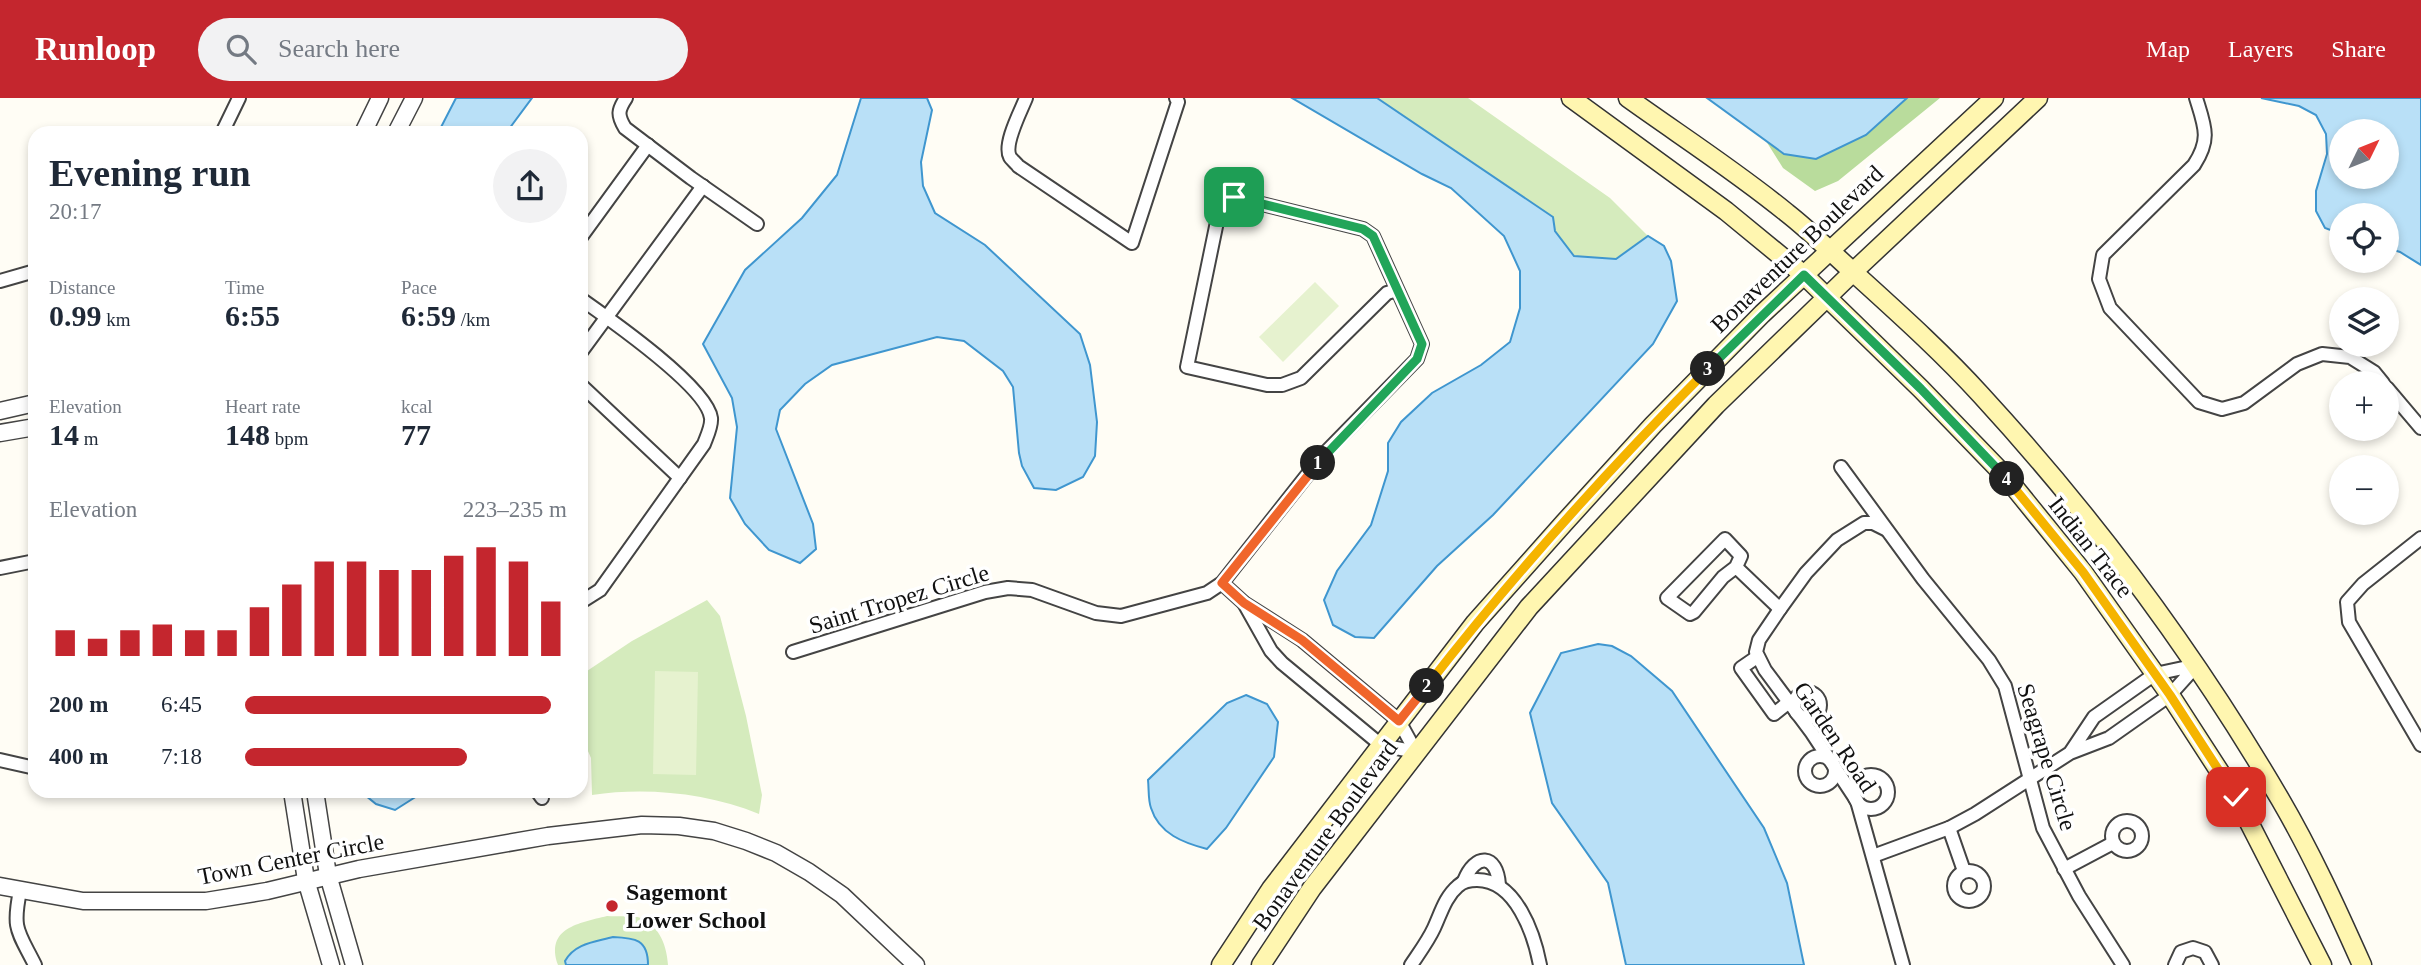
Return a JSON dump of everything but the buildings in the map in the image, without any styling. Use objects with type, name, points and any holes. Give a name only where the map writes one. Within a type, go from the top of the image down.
[{"type":"main road","name":"Indian Trace","points":[[1571,98],[1726,211],[1804,275],[1828,296],[2006,477],[2083,572],[2170,695],[2236,797],[2322,965]]},
{"type":"main road","name":"Indian Trace","points":[[1628,98],[1787,213],[1892,306],[1981,394],[2122,560],[2197,665],[2281,801],[2335,905],[2362,965]]},
{"type":"main road","name":"Bonaventure Boulevard","points":[[1221,965],[1272,888],[1475,623],[1564,523],[1661,417],[1804,275],[1994,98]]},
{"type":"main road","name":"Bonaventure Boulevard","points":[[1261,965],[1312,888],[1529,607],[1674,448],[1828,296],[2038,98]]},
{"type":"street","points":[[225,126],[239,98]]},
{"type":"street","points":[[366,126],[380,98]]},
{"type":"street","points":[[400,126],[414,98]]},
{"type":"street","points":[[626,98],[619,108],[618,118],[625,128],[757,224]]},
{"type":"street","points":[[1026,98],[1012,132],[1008,149],[1010,158],[1132,243],[1178,102],[1176,98]]},
{"type":"street","points":[[2196,98],[2203,123],[2205,147],[2194,165],[2103,255],[2099,279],[2110,308],[2199,402],[2222,409],[2244,403],[2297,364],[2322,354],[2350,357],[2372,371]]},
{"type":"street","points":[[588,227],[648,145]]},
{"type":"street","points":[[588,343],[702,186]]},
{"type":"street","name":"Saint Tropez Circle","points":[[793,652],[985,592],[1008,588],[1032,590],[1096,613],[1121,616],[1207,593],[1222,583],[1323,455],[1417,359],[1422,344],[1373,236],[1363,229],[1234,197],[1225,201],[1219,212],[1186,368],[1282,386],[1301,378],[1387,293],[1397,290]]},
{"type":"street","points":[[0,281],[28,273]]},
{"type":"street","points":[[588,304],[635,337],[682,379],[705,405],[711,418],[704,444],[600,590],[588,598]]},
{"type":"street","points":[[588,392],[680,478]]},
{"type":"street","points":[[2399,402],[2421,428]]},
{"type":"street","points":[[0,411],[28,405]]},
{"type":"street","points":[[0,433],[28,428]]},
{"type":"street","name":"Seagrape Circle","points":[[1840,467],[1923,579],[1989,660],[2005,686],[2043,828],[2064,869],[2123,965]]},
{"type":"street","points":[[1789,702],[1774,714],[1741,668],[1758,657],[1759,640],[1780,609],[1806,573],[1845,533],[1869,522],[1878,524],[1891,535]]},
{"type":"street","points":[[2421,538],[2363,584],[2347,602],[2348,622],[2421,745]]},
{"type":"street","points":[[1725,539],[1741,556],[1736,567],[1723,577],[1694,612],[1689,614],[1667,598],[1725,539]]},
{"type":"street","points":[[0,568],[28,562]]},
{"type":"street","points":[[1736,567],[1780,609]]},
{"type":"street","points":[[1222,583],[1244,603],[1302,640],[1399,721],[1416,752]]},
{"type":"street","points":[[1244,603],[1271,651],[1381,745],[1416,752]]},
{"type":"street","name":"Garden Road","points":[[1758,657],[1833,762],[1857,801],[1903,965]]},
{"type":"street","points":[[2070,752],[2094,716],[2155,674],[2197,665]]},
{"type":"street","points":[[1873,856],[1949,828],[2003,797],[2070,752],[2109,738],[2170,695],[2197,665]]},
{"type":"street","points":[[0,760],[28,766]]},
{"type":"street","points":[[293,798],[306,880],[331,965]]},
{"type":"street","points":[[316,798],[328,875],[354,965]]},
{"type":"street","name":"Town Center Circle","points":[[0,886],[83,901],[206,901],[267,891],[328,875],[548,836],[642,825],[679,826],[714,831],[776,853],[842,895],[916,965]]},
{"type":"street","points":[[1949,828],[1964,871]]},
{"type":"street","points":[[2064,869],[2113,843]]},
{"type":"street","points":[[1411,965],[1433,930],[1443,905],[1464,881],[1469,867],[1477,861],[1493,863],[1498,872],[1499,885]]},
{"type":"street","points":[[1464,881],[1481,880],[1499,885],[1517,905],[1530,930],[1539,965]]},
{"type":"street","points":[[20,891],[15,916],[16,929],[35,965]]},
{"type":"street","points":[[2175,965],[2181,952],[2193,948],[2205,952],[2212,965]]},
{"type":"green space","points":[[1377,98],[1468,98],[1610,198],[1648,236],[1616,259],[1574,256],[1555,231],[1553,217]]},
{"type":"green space","points":[[1907,98],[1940,98],[1838,181],[1815,191],[1783,168],[1766,141],[1784,154],[1866,135]]},
{"type":"green space","points":[[1315,282],[1339,306],[1283,362],[1259,337]]},
{"type":"green space","points":[[707,600],[720,616],[746,716],[762,795],[759,814],[719,801],[677,794],[634,792],[592,795],[591,758],[588,751],[588,670],[632,641]]},
{"type":"green space","points":[[655,671],[698,672],[696,775],[653,774]]},
{"type":"green space","points":[[607,916],[637,917],[653,926],[666,951],[668,965],[648,965],[648,958],[565,961],[566,965],[558,965],[555,953],[560,935],[576,925]]},
{"type":"water","points":[[456,98],[532,98],[511,126],[442,126]]},
{"type":"water","points":[[861,98],[927,98],[932,110],[921,162],[923,186],[935,213],[985,245],[1080,334],[1090,365],[1097,422],[1095,456],[1083,477],[1056,490],[1034,488],[1022,466],[1019,453],[1013,387],[1003,371],[964,341],[937,337],[832,365],[805,384],[780,410],[776,429],[813,524],[816,549],[800,563],[769,550],[745,524],[730,498],[737,427],[732,398],[703,344],[745,270],[802,218],[837,175]]},
{"type":"water","points":[[1292,98],[1377,98],[1553,217],[1555,231],[1574,256],[1616,259],[1648,236],[1664,246],[1671,261],[1677,301],[1653,344],[1493,515],[1437,566],[1374,638],[1355,637],[1333,625],[1324,600],[1337,571],[1371,525],[1388,471],[1388,443],[1401,422],[1432,393],[1481,365],[1510,342],[1520,308],[1520,271],[1504,236],[1451,188],[1422,174]]},
{"type":"water","points":[[1707,98],[1907,98],[1866,135],[1816,159],[1784,154]]},
{"type":"water","points":[[2261,98],[2421,98],[2421,265],[2399,252],[2399,203],[2329,203],[2329,230],[2325,228],[2316,211],[2316,191],[2327,154],[2326,134],[2316,115],[2299,106]]},
{"type":"water","points":[[1598,644],[1612,646],[1631,656],[1672,691],[1764,828],[1787,883],[1804,965],[1626,965],[1608,883],[1552,803],[1530,713],[1561,653]]},
{"type":"water","points":[[1246,695],[1267,704],[1278,722],[1274,757],[1226,828],[1207,849],[1190,844],[1173,836],[1160,825],[1149,802],[1148,780],[1227,703]]},
{"type":"water","points":[[369,798],[414,798],[395,810],[376,804]]},
{"type":"water","points":[[613,937],[634,939],[643,945],[648,965],[566,965],[565,961],[574,950]]},
{"type":"place","name":"Sagemont Lower School","points":[[612,906]]},
{"type":"route","points":[[1234,197],[1363,229],[1373,236],[1422,344],[1417,359],[1323,455],[1222,583],[1244,603],[1302,640],[1399,721],[1475,623],[1564,523],[1653,425],[1804,275],[1828,296],[2006,477],[2083,572],[2170,695],[2236,797]]}]
